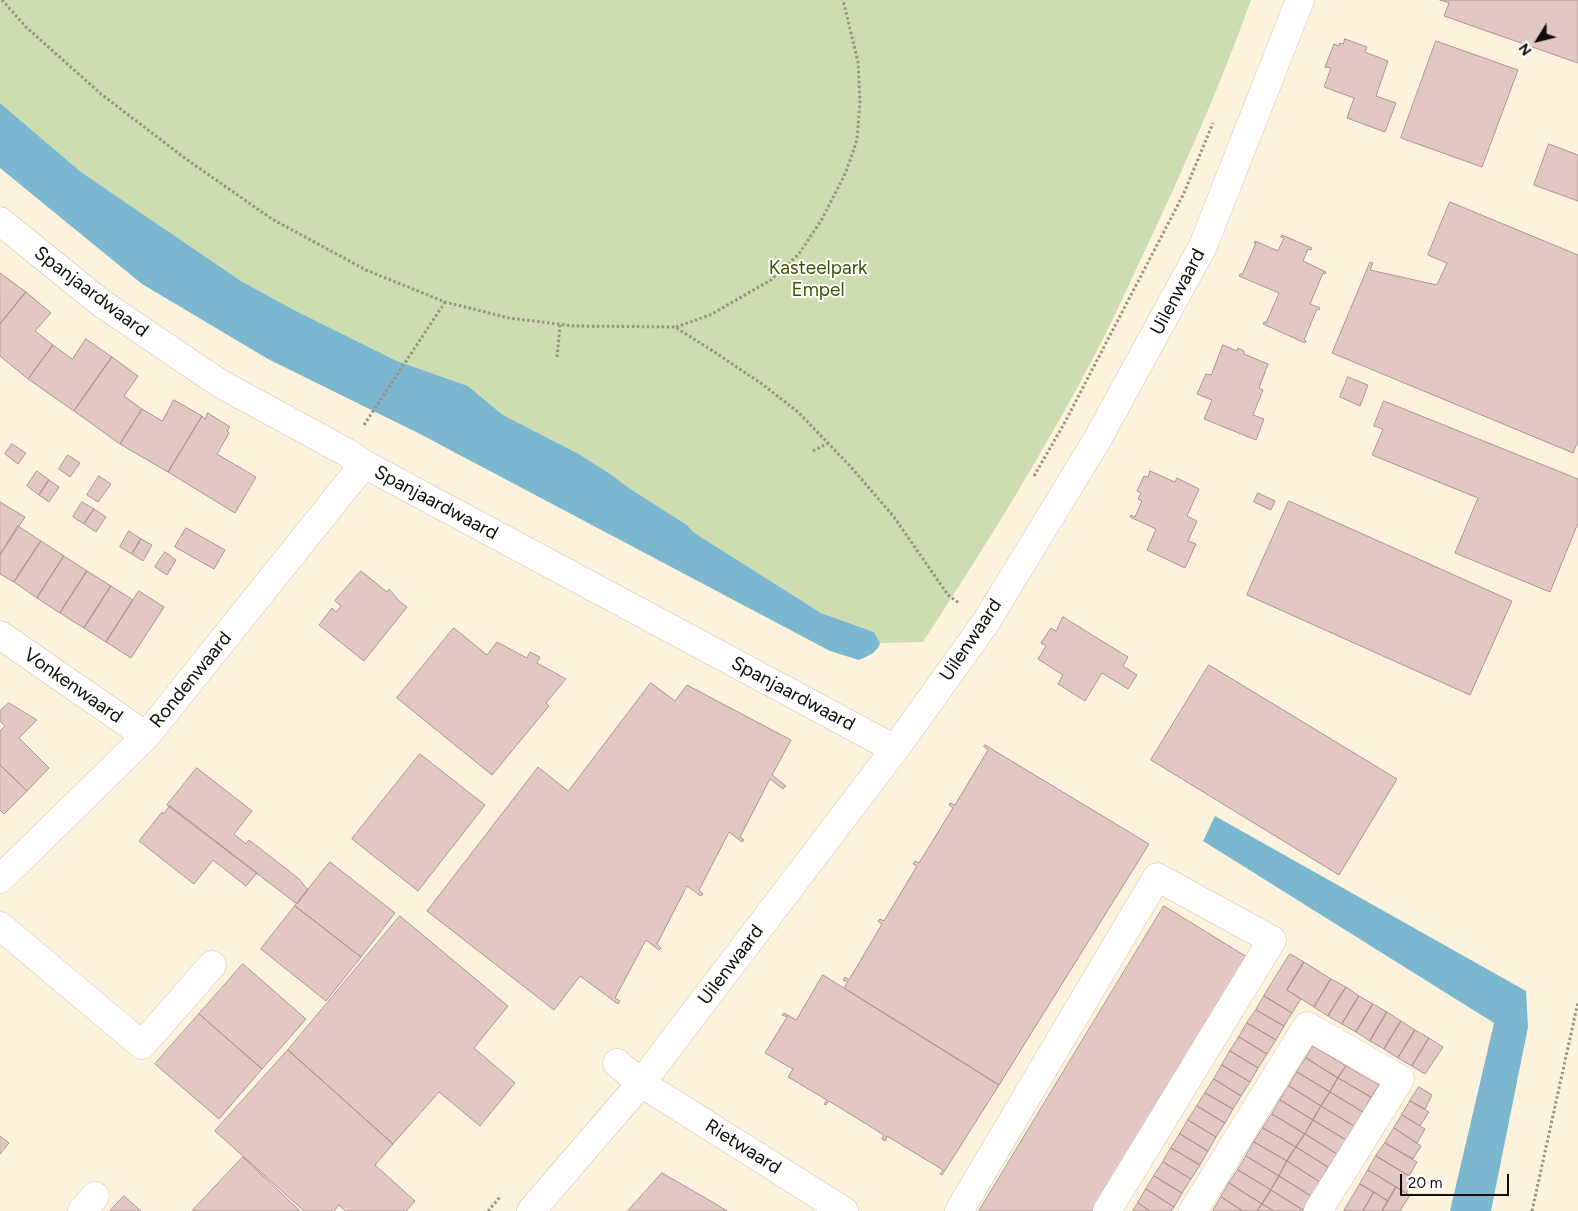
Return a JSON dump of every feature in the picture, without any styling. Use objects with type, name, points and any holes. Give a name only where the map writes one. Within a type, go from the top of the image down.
[{"type":"street","name":"Uilenwaard","points":[[531,1211],[641,1083],[895,749],[986,622],[1097,440],[1203,246],[1300,0]]},
{"type":"street","name":"Spanjaardwaard","points":[[0,221],[109,309],[221,384],[895,749]]},
{"type":"street","name":"Rondenwaard","points":[[0,879],[146,736],[355,458]]},
{"type":"street","name":"Vonkenwaard","points":[[0,635],[146,736]]},
{"type":"street","points":[[959,1211],[1157,877],[1272,940],[1107,1211]]},
{"type":"street","points":[[0,926],[142,1044],[212,965]]},
{"type":"street","points":[[1193,1211],[1307,1026],[1400,1079],[1318,1211]]},
{"type":"street","name":"Rietwaard","points":[[618,1063],[641,1083],[844,1211]]},
{"type":"path","points":[[2,0],[26,27],[102,94],[186,159],[272,219],[366,270],[445,302],[509,318],[560,325],[675,327],[710,315],[771,280],[799,254],[822,219],[846,172],[857,140],[860,101],[858,62],[843,0]]},
{"type":"path","points":[[1030,482],[1065,422],[1184,193],[1215,120]]},
{"type":"path","points":[[355,458],[445,302]]},
{"type":"path","points":[[557,357],[560,325]]},
{"type":"path","points":[[675,327],[762,384],[798,412],[851,467],[894,517],[948,595],[986,622]]},
{"type":"path","points":[[813,451],[828,443]]},
{"type":"path","points":[[953,610],[958,602]]},
{"type":"path","points":[[1532,1211],[1578,1002]]},
{"type":"path","points":[[488,1211],[501,1196]]},
{"type":"green space","name":"Kasteelpark Empel","points":[[0,0],[1251,0],[1213,99],[1155,229],[1101,343],[1038,457],[923,642],[880,643],[874,632],[821,613],[693,532],[687,525],[577,453],[503,415],[468,386],[397,361],[294,310],[241,281],[81,172],[0,103]]},
{"type":"water","points":[[0,103],[81,172],[241,281],[294,310],[397,361],[468,386],[503,415],[577,453],[687,525],[693,532],[821,613],[874,632],[880,643],[879,646],[872,654],[859,660],[830,651],[420,434],[268,359],[142,284],[0,168]]},
{"type":"water","points":[[1215,816],[1526,991],[1528,1027],[1491,1211],[1450,1211],[1494,1023],[1203,841]]},
{"type":"building","points":[[1440,0],[1578,0],[1578,63],[1444,16],[1449,3]]},
{"type":"building","points":[[1345,39],[1367,47],[1365,52],[1388,61],[1376,96],[1396,103],[1385,132],[1347,118],[1354,98],[1324,87],[1331,68],[1325,67],[1334,44],[1339,46],[1340,43],[1343,44]]},
{"type":"building","points":[[1436,41],[1518,70],[1482,167],[1401,138]]},
{"type":"building","points":[[1549,144],[1578,155],[1578,201],[1534,185]]},
{"type":"building","points":[[1450,202],[1578,255],[1578,441],[1573,453],[1332,353],[1370,262],[1373,263],[1370,270],[1437,285],[1447,263],[1428,255]]},
{"type":"building","points":[[1282,235],[1312,248],[1311,250],[1308,249],[1303,261],[1326,272],[1325,274],[1323,273],[1310,304],[1320,308],[1319,310],[1317,309],[1304,340],[1306,341],[1305,343],[1263,324],[1264,322],[1266,323],[1279,293],[1239,276],[1240,274],[1242,275],[1256,243],[1254,243],[1255,241],[1278,251],[1284,238],[1281,237]]},
{"type":"building","points":[[0,273],[26,292],[0,324]]},
{"type":"building","points":[[26,292],[51,313],[35,331],[53,345],[28,379],[0,356],[0,324]]},
{"type":"building","points":[[86,339],[112,357],[74,411],[28,379],[53,345],[72,359]]},
{"type":"building","points":[[1223,345],[1237,351],[1238,348],[1244,351],[1244,354],[1268,364],[1259,388],[1263,390],[1253,415],[1264,419],[1256,440],[1204,419],[1212,400],[1197,394],[1206,374],[1211,375]]},
{"type":"building","points":[[112,357],[138,376],[124,396],[142,409],[120,444],[74,411]]},
{"type":"building","points":[[1348,377],[1368,385],[1360,406],[1340,397]]},
{"type":"building","points":[[174,400],[202,416],[168,472],[120,444],[142,409],[162,421]]},
{"type":"building","points":[[1384,401],[1578,479],[1578,523],[1550,592],[1455,553],[1478,498],[1372,455],[1383,429],[1374,426]]},
{"type":"building","points":[[208,413],[230,427],[227,431],[229,433],[217,454],[256,477],[235,513],[168,472],[202,416],[205,419]]},
{"type":"building","points":[[12,444],[26,453],[18,464],[5,454]]},
{"type":"building","points":[[68,455],[80,463],[70,477],[59,469]]},
{"type":"building","points":[[37,471],[49,480],[39,495],[27,486]]},
{"type":"building","points":[[1150,471],[1175,482],[1177,478],[1199,489],[1187,516],[1197,521],[1188,541],[1196,544],[1185,568],[1147,550],[1156,529],[1130,517],[1131,515],[1135,517],[1142,501],[1138,499],[1141,493],[1137,491],[1144,476],[1148,477]]},
{"type":"building","points":[[99,476],[111,484],[98,502],[87,495]]},
{"type":"building","points":[[49,480],[59,487],[49,502],[39,495]]},
{"type":"building","points":[[1258,493],[1275,501],[1271,510],[1254,502]]},
{"type":"building","points":[[1289,501],[1512,601],[1470,695],[1247,595]]},
{"type":"building","points":[[0,502],[25,517],[0,555]]},
{"type":"building","points":[[82,502],[94,509],[84,524],[73,517]]},
{"type":"building","points":[[94,509],[106,517],[96,532],[84,524]]},
{"type":"building","points":[[18,526],[41,541],[14,582],[0,574],[0,555]]},
{"type":"building","points":[[186,528],[225,550],[214,569],[175,547]]},
{"type":"building","points":[[129,531],[141,539],[132,554],[120,547]]},
{"type":"building","points":[[141,539],[152,545],[143,561],[132,554]]},
{"type":"building","points":[[41,541],[64,556],[37,598],[14,582]]},
{"type":"building","points":[[165,552],[176,560],[167,575],[155,567]]},
{"type":"building","points":[[64,556],[87,571],[60,613],[37,598]]},
{"type":"building","points":[[87,571],[111,586],[84,628],[60,613]]},
{"type":"building","points":[[361,571],[387,592],[389,589],[407,607],[364,661],[319,625],[332,608],[336,612],[341,606],[335,601]]},
{"type":"building","points":[[111,586],[133,600],[106,642],[84,628]]},
{"type":"building","points":[[139,591],[164,607],[131,658],[106,642]]},
{"type":"building","points":[[1063,617],[1128,657],[1123,666],[1137,675],[1128,689],[1102,673],[1085,701],[1058,684],[1063,675],[1038,659],[1046,646],[1041,643],[1051,628],[1056,631]]},
{"type":"building","points":[[454,628],[487,655],[497,642],[527,658],[530,652],[540,657],[537,663],[566,679],[546,703],[549,706],[492,775],[397,698]]},
{"type":"building","points":[[1209,665],[1397,779],[1339,875],[1151,760]]},
{"type":"building","points":[[651,683],[675,701],[687,685],[791,740],[772,775],[786,786],[783,789],[770,779],[740,837],[744,840],[742,842],[729,832],[699,890],[703,894],[701,896],[687,886],[657,944],[661,948],[659,950],[646,940],[615,998],[620,1001],[618,1004],[580,976],[554,1010],[427,911],[538,767],[568,791]]},
{"type":"building","points":[[9,703],[37,720],[19,738],[49,768],[27,791],[0,765],[0,731],[5,726],[0,721],[0,711]]},
{"type":"building","points":[[985,745],[1149,844],[999,1085],[844,988],[848,982],[843,980],[845,977],[849,980],[882,924],[878,921],[880,919],[884,921],[917,866],[913,864],[915,861],[919,863],[953,808],[949,805],[950,803],[955,805],[988,750],[984,747]]},
{"type":"building","points":[[420,754],[485,805],[418,891],[352,839]]},
{"type":"building","points":[[0,765],[27,791],[4,814],[0,810]]},
{"type":"building","points":[[197,768],[252,811],[234,834],[246,844],[249,840],[298,878],[308,890],[297,904],[167,805]]},
{"type":"building","points":[[170,806],[257,873],[246,886],[213,860],[194,884],[139,841],[162,812],[163,814]]},
{"type":"building","points":[[330,862],[395,913],[361,957],[295,906]]},
{"type":"building","points":[[295,906],[361,957],[326,1001],[261,949]]},
{"type":"building","points":[[1164,906],[1247,957],[1093,1211],[979,1211]]},
{"type":"building","points":[[400,916],[508,1006],[474,1048],[515,1083],[480,1126],[439,1092],[393,1144],[288,1050]]},
{"type":"building","points":[[1290,954],[1304,962],[1287,990],[1301,999],[1292,1013],[1264,996]]},
{"type":"building","points":[[1304,962],[1331,979],[1314,1007],[1287,990]]},
{"type":"building","points":[[243,964],[306,1019],[262,1069],[199,1014]]},
{"type":"building","points":[[823,975],[999,1085],[942,1175],[940,1174],[943,1170],[887,1136],[885,1141],[882,1139],[884,1135],[829,1101],[826,1105],[824,1104],[827,1100],[788,1077],[793,1069],[765,1053],[787,1017],[782,1015],[784,1013],[796,1020]]},
{"type":"building","points":[[1331,979],[1346,987],[1328,1016],[1314,1007]]},
{"type":"building","points":[[1346,987],[1359,996],[1342,1024],[1328,1016]]},
{"type":"building","points":[[1264,996],[1292,1013],[1284,1026],[1256,1010]]},
{"type":"building","points":[[1359,996],[1373,1004],[1356,1032],[1342,1024]]},
{"type":"building","points":[[1373,1004],[1387,1012],[1370,1041],[1356,1032]]},
{"type":"building","points":[[1256,1010],[1284,1026],[1276,1040],[1247,1023]]},
{"type":"building","points":[[1387,1012],[1401,1021],[1384,1049],[1370,1041]]},
{"type":"building","points":[[199,1014],[262,1069],[219,1119],[155,1064]]},
{"type":"building","points":[[1401,1021],[1415,1030],[1398,1058],[1384,1049]]},
{"type":"building","points":[[1247,1023],[1276,1040],[1267,1054],[1239,1037]]},
{"type":"building","points":[[1415,1030],[1429,1038],[1412,1066],[1398,1058]]},
{"type":"building","points":[[1239,1037],[1267,1054],[1258,1068],[1230,1051]]},
{"type":"building","points":[[1429,1038],[1443,1047],[1425,1074],[1412,1066]]},
{"type":"building","points":[[1313,1046],[1346,1066],[1338,1078],[1306,1058]]},
{"type":"building","points":[[288,1050],[393,1144],[375,1165],[415,1201],[406,1211],[345,1211],[339,1205],[334,1211],[304,1211],[215,1131]]},
{"type":"building","points":[[1230,1051],[1258,1068],[1250,1082],[1222,1065]]},
{"type":"building","points":[[1306,1058],[1338,1078],[1330,1092],[1297,1072]]},
{"type":"building","points":[[1222,1065],[1250,1082],[1241,1096],[1214,1079]]},
{"type":"building","points":[[1346,1066],[1379,1085],[1371,1097],[1338,1078]]},
{"type":"building","points":[[1297,1072],[1330,1092],[1321,1106],[1289,1086]]},
{"type":"building","points":[[1338,1078],[1371,1097],[1363,1112],[1330,1092]]},
{"type":"building","points":[[1214,1079],[1241,1096],[1233,1109],[1205,1093]]},
{"type":"building","points":[[1289,1086],[1321,1106],[1313,1120],[1280,1100]]},
{"type":"building","points":[[1419,1087],[1432,1095],[1425,1109],[1410,1101]]},
{"type":"building","points":[[1330,1092],[1363,1112],[1354,1126],[1321,1106]]},
{"type":"building","points":[[1205,1093],[1233,1109],[1225,1123],[1197,1106]]},
{"type":"building","points":[[1280,1100],[1313,1120],[1305,1134],[1272,1114]]},
{"type":"building","points":[[1410,1101],[1429,1112],[1420,1126],[1402,1115]]},
{"type":"building","points":[[1197,1106],[1225,1123],[1216,1137],[1188,1120]]},
{"type":"building","points":[[1321,1106],[1354,1126],[1346,1140],[1313,1120]]},
{"type":"building","points":[[1272,1114],[1305,1134],[1296,1147],[1263,1128]]},
{"type":"building","points":[[1402,1115],[1425,1129],[1417,1143],[1394,1128]]},
{"type":"building","points":[[1188,1120],[1216,1137],[1208,1151],[1180,1134]]},
{"type":"building","points":[[1313,1120],[1346,1140],[1337,1154],[1305,1134]]},
{"type":"building","points":[[1263,1128],[1296,1147],[1287,1161],[1254,1142]]},
{"type":"building","points":[[1394,1128],[1421,1146],[1413,1159],[1385,1143]]},
{"type":"building","points":[[1180,1134],[1208,1151],[1200,1165],[1171,1148]]},
{"type":"building","points":[[1305,1134],[1337,1154],[1328,1167],[1296,1147]]},
{"type":"building","points":[[0,1136],[9,1143],[0,1154]]},
{"type":"building","points":[[1254,1142],[1287,1161],[1279,1176],[1246,1156]]},
{"type":"building","points":[[1385,1143],[1417,1162],[1409,1176],[1376,1156]]},
{"type":"building","points":[[1296,1147],[1328,1167],[1320,1182],[1287,1161]]},
{"type":"building","points":[[1171,1148],[1200,1165],[1191,1179],[1163,1162]]},
{"type":"building","points":[[1246,1156],[1279,1176],[1271,1190],[1238,1170]]},
{"type":"building","points":[[1376,1156],[1414,1179],[1406,1193],[1368,1170]]},
{"type":"building","points":[[243,1157],[300,1211],[192,1211]]},
{"type":"building","points":[[1287,1161],[1320,1182],[1311,1196],[1279,1176]]},
{"type":"building","points":[[1163,1162],[1191,1179],[1182,1193],[1154,1176]]},
{"type":"building","points":[[1238,1170],[1271,1190],[1262,1204],[1229,1183]]},
{"type":"building","points":[[1368,1170],[1396,1187],[1388,1201],[1360,1184]]},
{"type":"building","points":[[662,1173],[709,1200],[727,1211],[628,1211]]},
{"type":"building","points":[[1154,1176],[1182,1193],[1174,1207],[1146,1189]]},
{"type":"building","points":[[1279,1176],[1311,1196],[1303,1210],[1271,1190]]},
{"type":"building","points":[[1229,1183],[1262,1204],[1257,1211],[1243,1211],[1221,1197]]},
{"type":"building","points":[[1360,1184],[1374,1192],[1363,1211],[1344,1211]]},
{"type":"building","points":[[1396,1187],[1410,1195],[1400,1211],[1382,1211]]},
{"type":"building","points":[[1146,1189],[1174,1207],[1171,1211],[1150,1211],[1138,1203]]},
{"type":"building","points":[[1271,1190],[1303,1210],[1274,1211],[1262,1204]]},
{"type":"building","points":[[1374,1192],[1388,1201],[1382,1211],[1363,1211]]},
{"type":"building","points":[[124,1196],[141,1211],[110,1211]]},
{"type":"building","points":[[1221,1197],[1243,1211],[1213,1211]]},
{"type":"building","points":[[1138,1203],[1150,1211],[1133,1211]]},
{"type":"building","points":[[1262,1204],[1274,1211],[1257,1211]]}]
